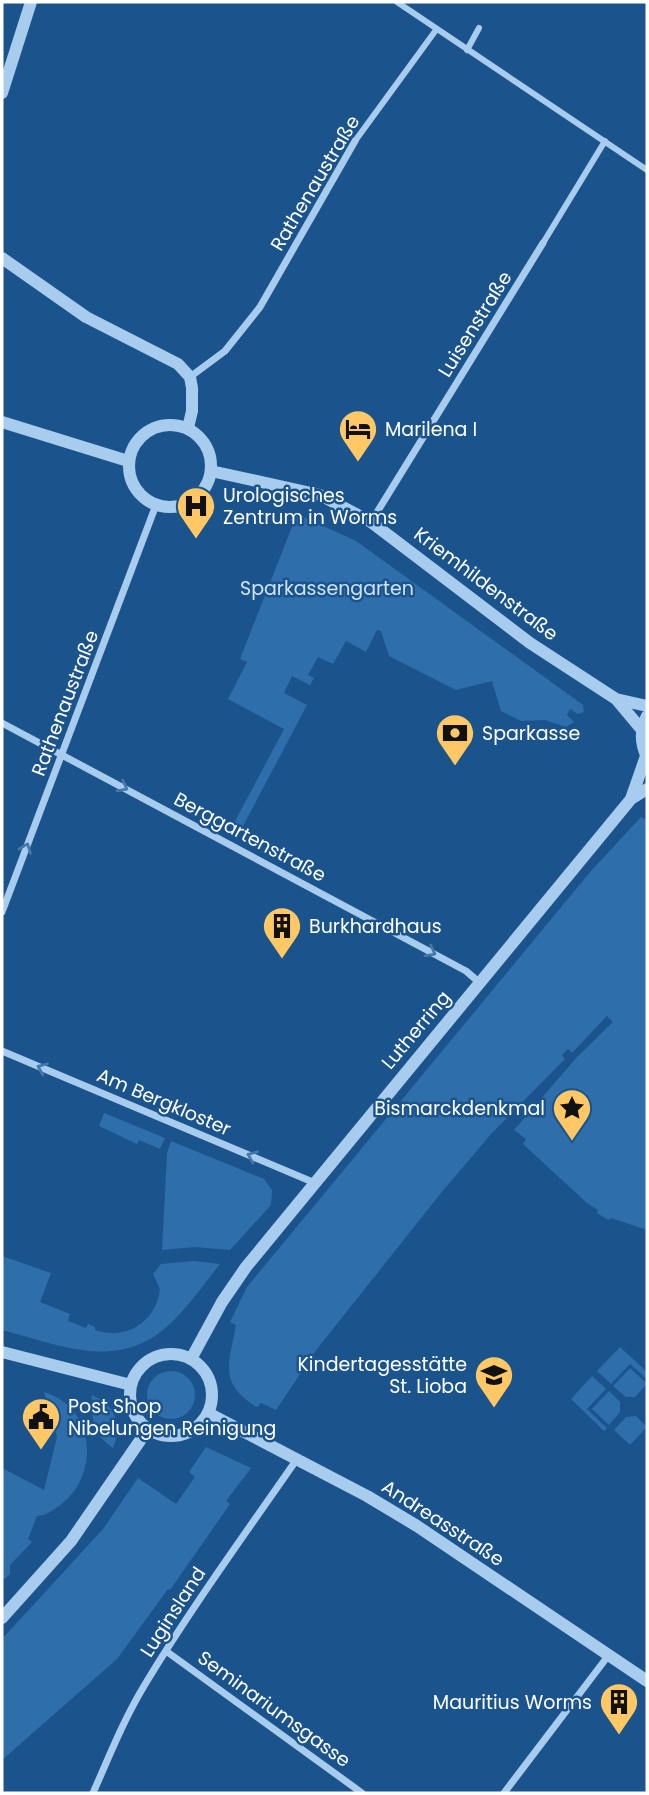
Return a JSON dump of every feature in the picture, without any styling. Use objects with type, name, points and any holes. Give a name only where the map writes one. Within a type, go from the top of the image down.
[{"type":"street","points":[[2,93],[31,2]]},
{"type":"street","points":[[397,2],[647,170]]},
{"type":"street","points":[[467,50],[479,28]]},
{"type":"street","name":"Rathenaustraße","points":[[190,377],[225,351],[260,307],[355,141],[436,30]]},
{"type":"street","name":"Luisenstraße","points":[[372,523],[605,141]]},
{"type":"street","points":[[2,258],[86,317],[178,364],[190,377],[193,399],[188,428]]},
{"type":"street","points":[[2,422],[128,461]]},
{"type":"street","points":[[167,424],[188,428],[208,449],[211,471],[205,488],[195,499],[174,507],[156,505],[135,488],[128,461],[133,445],[146,431],[167,424]]},
{"type":"street","name":"Kriemhildenstraße","points":[[211,471],[320,495],[372,523],[530,643],[616,699],[642,730]]},
{"type":"street","name":"Rathenaustraße","points":[[2,912],[156,505]]},
{"type":"street","name":"Kriemhildenstraße","points":[[616,699],[647,705]]},
{"type":"street","points":[[647,716],[642,730],[647,757]]},
{"type":"street","name":"Berggartenstraße","points":[[2,723],[466,971],[480,983]]},
{"type":"street","name":"Lutherring","points":[[191,1359],[234,1283],[631,799],[647,757]]},
{"type":"street","name":"Lutherring","points":[[631,799],[647,789]]},
{"type":"street","name":"Am Bergkloster","points":[[2,1051],[315,1183]]},
{"type":"street","points":[[2,1352],[131,1385]]},
{"type":"street","points":[[175,1354],[191,1359],[209,1378],[212,1396],[208,1413],[197,1427],[182,1435],[164,1436],[148,1429],[132,1410],[131,1385],[138,1370],[151,1359],[175,1354]]},
{"type":"street","name":"Andreasstraße","points":[[208,1413],[298,1458],[417,1526],[647,1681]]},
{"type":"street","points":[[2,1618],[71,1541],[148,1429]]},
{"type":"street","name":"Luginsland","points":[[93,1793],[125,1721],[166,1651],[200,1597],[298,1458]]},
{"type":"street","name":"Seminariumsgasse","points":[[166,1651],[362,1793]]},
{"type":"street","points":[[504,1793],[608,1656]]},
{"type":"green space","name":"Sparkassengarten","points":[[297,514],[356,541],[583,705],[584,712],[578,714],[570,709],[567,715],[574,722],[566,727],[545,720],[521,721],[501,711],[492,681],[456,690],[389,656],[381,631],[377,630],[366,652],[346,641],[333,664],[318,657],[308,675],[314,678],[310,685],[292,676],[284,693],[307,705],[243,826],[233,825],[284,729],[228,699],[247,662],[240,659]]},
{"type":"green space","points":[[641,817],[647,820],[647,1230],[611,1218],[608,1220],[597,1213],[598,1210],[523,1144],[526,1139],[514,1130],[577,1057],[613,1022],[607,1016],[572,1053],[568,1049],[562,1055],[565,1059],[491,1134],[441,1193],[317,1349],[276,1410],[261,1403],[257,1407],[236,1390],[229,1372],[236,1325],[230,1322],[247,1287],[591,871]]},
{"type":"green space","points":[[104,1113],[165,1138],[160,1149],[139,1140],[137,1144],[99,1126]]},
{"type":"green space","points":[[171,1141],[264,1179],[272,1190],[271,1205],[230,1250],[195,1247],[162,1250],[167,1153]]},
{"type":"green space","points":[[2,1256],[51,1273],[40,1302],[70,1314],[68,1321],[86,1328],[88,1324],[95,1327],[95,1330],[107,1333],[128,1331],[138,1326],[153,1311],[160,1289],[153,1274],[161,1264],[194,1261],[220,1264],[178,1316],[151,1338],[131,1347],[89,1351],[2,1330]]},
{"type":"green space","points":[[620,1347],[647,1372],[647,1379],[630,1364],[611,1384],[597,1371]]},
{"type":"green space","points":[[630,1368],[647,1384],[635,1397],[626,1397],[613,1386]]},
{"type":"green space","points":[[171,1371],[188,1378],[195,1395],[188,1412],[171,1419],[154,1412],[147,1395],[154,1378]]},
{"type":"green space","points":[[592,1376],[606,1389],[587,1409],[607,1428],[604,1431],[571,1399]]},
{"type":"green space","points":[[609,1391],[620,1402],[620,1412],[609,1425],[592,1409]]},
{"type":"green space","points":[[44,1392],[62,1400],[75,1413],[83,1428],[87,1445],[86,1463],[81,1480],[71,1495],[56,1508],[37,1516],[28,1539],[32,1542],[10,1565],[10,1574],[2,1581],[2,1468],[44,1490],[57,1437]]},
{"type":"green space","points":[[92,1395],[106,1404],[115,1416],[117,1431],[113,1448],[97,1431]]},
{"type":"green space","points":[[636,1416],[647,1427],[630,1445],[614,1430],[626,1417]]},
{"type":"green space","points":[[206,1447],[251,1468],[226,1501],[230,1504],[170,1590],[168,1589],[117,1659],[2,1760],[2,1639],[103,1529],[138,1478],[176,1504],[195,1477],[189,1472]]},
{"type":"place","name":"Marilena I","points":[[358,463]]},
{"type":"place","name":"Urologisches Zentrum in Worms","points":[[196,540]]},
{"type":"place","name":"Sparkasse","points":[[455,767]]},
{"type":"place","name":"Burkhardhaus","points":[[282,960]]},
{"type":"place","name":"Bismarckdenkmal","points":[[572,1142]]},
{"type":"place","name":"Kindertagesstätte St. Lioba","points":[[494,1409]]},
{"type":"place","name":"Post Shop Nibelungen Reinigung","points":[[41,1451]]},
{"type":"place","name":"Mauritius Worms","points":[[619,1736]]}]
